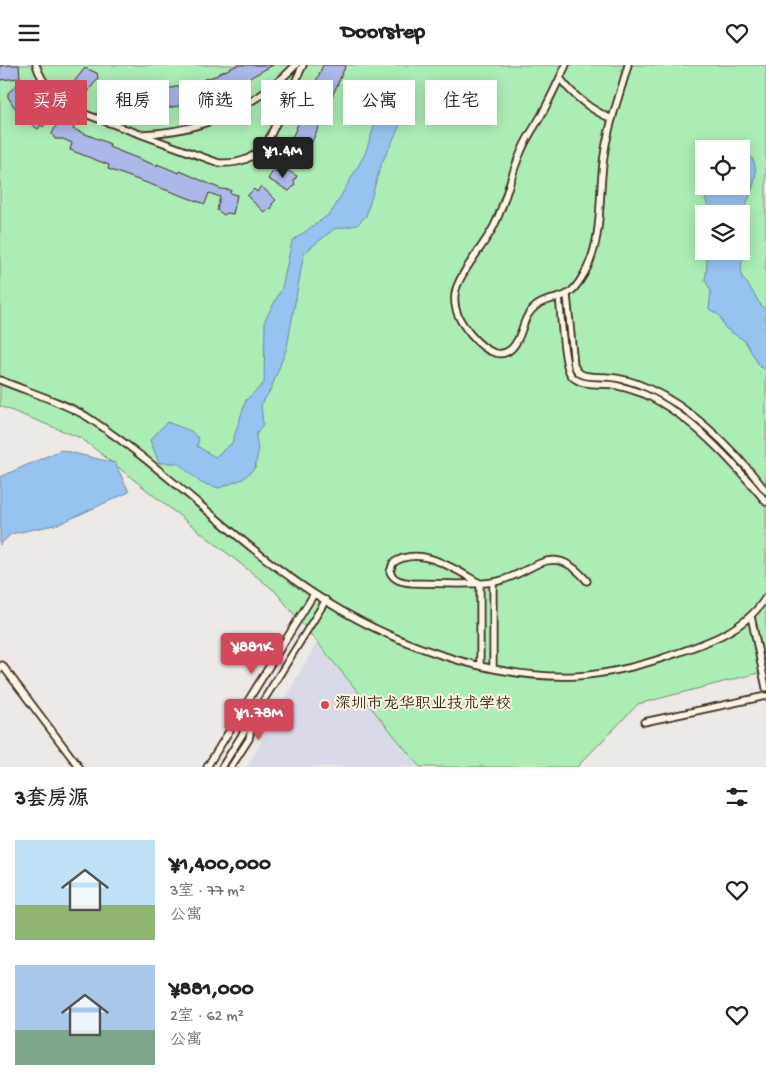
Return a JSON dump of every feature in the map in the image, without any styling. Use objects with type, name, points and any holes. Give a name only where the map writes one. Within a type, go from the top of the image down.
[{"type":"street","points":[[36,65],[46,85],[63,103],[86,115],[219,163],[232,164],[246,161],[258,153],[267,143],[303,65]]},
{"type":"street","points":[[139,134],[166,133],[193,127],[231,113],[266,92],[296,65]]},
{"type":"street","points":[[566,65],[520,153],[495,224],[483,247],[459,281],[455,303],[463,325],[486,351],[500,353],[507,351],[517,341],[522,325],[533,309],[541,303],[567,295],[583,275],[593,253],[604,154],[628,65]]},
{"type":"street","points":[[560,79],[572,93],[587,105],[612,119]]},
{"type":"street","points":[[567,295],[574,365],[578,372],[583,375],[627,381],[647,388],[665,398],[695,419],[723,444],[766,491]]},
{"type":"street","points":[[559,296],[567,367],[573,378],[582,382],[625,388],[661,404],[691,425],[718,449],[766,502]]},
{"type":"street","points":[[0,380],[87,417],[173,480],[279,568],[314,594],[385,632],[416,646],[480,665],[528,674],[556,676],[592,675],[620,670],[702,645],[738,626],[751,616],[766,597]]},
{"type":"street","points":[[480,583],[421,556],[403,557],[392,563],[390,567],[392,577],[405,583],[480,583],[493,583],[511,577],[538,563],[556,561],[573,567],[587,581]]},
{"type":"street","points":[[480,583],[480,665]]},
{"type":"street","points":[[493,583],[493,668]]},
{"type":"street","points":[[207,767],[314,594]]},
{"type":"street","points":[[222,767],[326,600]]},
{"type":"street","points":[[751,616],[766,689]]},
{"type":"street","points":[[0,669],[2,665],[79,767]]},
{"type":"street","points":[[644,722],[766,696]]},
{"type":"street","points":[[230,767],[249,739],[254,715]]},
{"type":"shaded area","name":"深圳市龙华职业技术学校","points":[[317,642],[420,767],[247,767]]},
{"type":"green space","points":[[0,65],[766,65],[766,671],[638,704],[577,767],[420,767],[275,591],[81,438],[0,406]]},
{"type":"water","points":[[374,125],[400,125],[381,165],[366,216],[357,225],[334,229],[304,253],[287,347],[271,389],[261,405],[263,424],[256,435],[258,452],[255,468],[243,479],[219,488],[201,483],[178,463],[159,463],[150,440],[167,422],[191,431],[199,439],[197,446],[215,457],[232,443],[246,400],[264,383],[265,320],[282,288],[292,241],[331,213],[365,154]]},
{"type":"water","points":[[750,155],[755,166],[753,188],[750,195]]},
{"type":"water","points":[[705,195],[750,195],[746,205],[708,205]]},
{"type":"water","points":[[707,260],[742,260],[742,278],[766,310],[766,369],[760,367],[745,341],[725,328],[719,315],[709,309],[711,291],[705,280]]},
{"type":"water","points":[[61,450],[115,463],[129,492],[59,524],[11,534],[0,545],[0,477]]},
{"type":"building","points":[[19,65],[20,78],[0,80],[0,66]]},
{"type":"building","points":[[238,65],[273,65],[246,80],[203,80]]},
{"type":"building","points":[[323,65],[346,65],[333,94],[333,80],[317,80]]},
{"type":"building","points":[[85,68],[97,73],[98,78],[87,93],[87,80],[75,80]]},
{"type":"building","points":[[179,86],[179,106],[169,107],[169,89]]},
{"type":"building","points":[[15,87],[15,108],[8,97],[8,93]]},
{"type":"building","points":[[32,125],[41,125],[38,129]]},
{"type":"building","points":[[56,125],[75,125],[73,129],[110,144],[109,147],[157,166],[157,164],[179,173],[180,171],[221,189],[231,190],[230,193],[237,195],[233,214],[227,213],[224,215],[217,210],[220,197],[209,193],[205,204],[108,169],[109,165],[70,150],[72,143],[63,139],[55,139],[52,134]]},
{"type":"building","points":[[298,125],[319,125],[312,142],[302,138],[298,149],[308,153],[303,165],[284,157]]},
{"type":"building","points":[[280,166],[297,176],[294,181],[295,185],[289,191],[268,179],[273,171],[276,173]]},
{"type":"building","points":[[261,186],[276,200],[272,204],[272,208],[264,212],[247,196],[254,189],[257,192]]},
{"type":"place","name":"深圳市龙华职业技术学校","points":[[325,705]]}]
